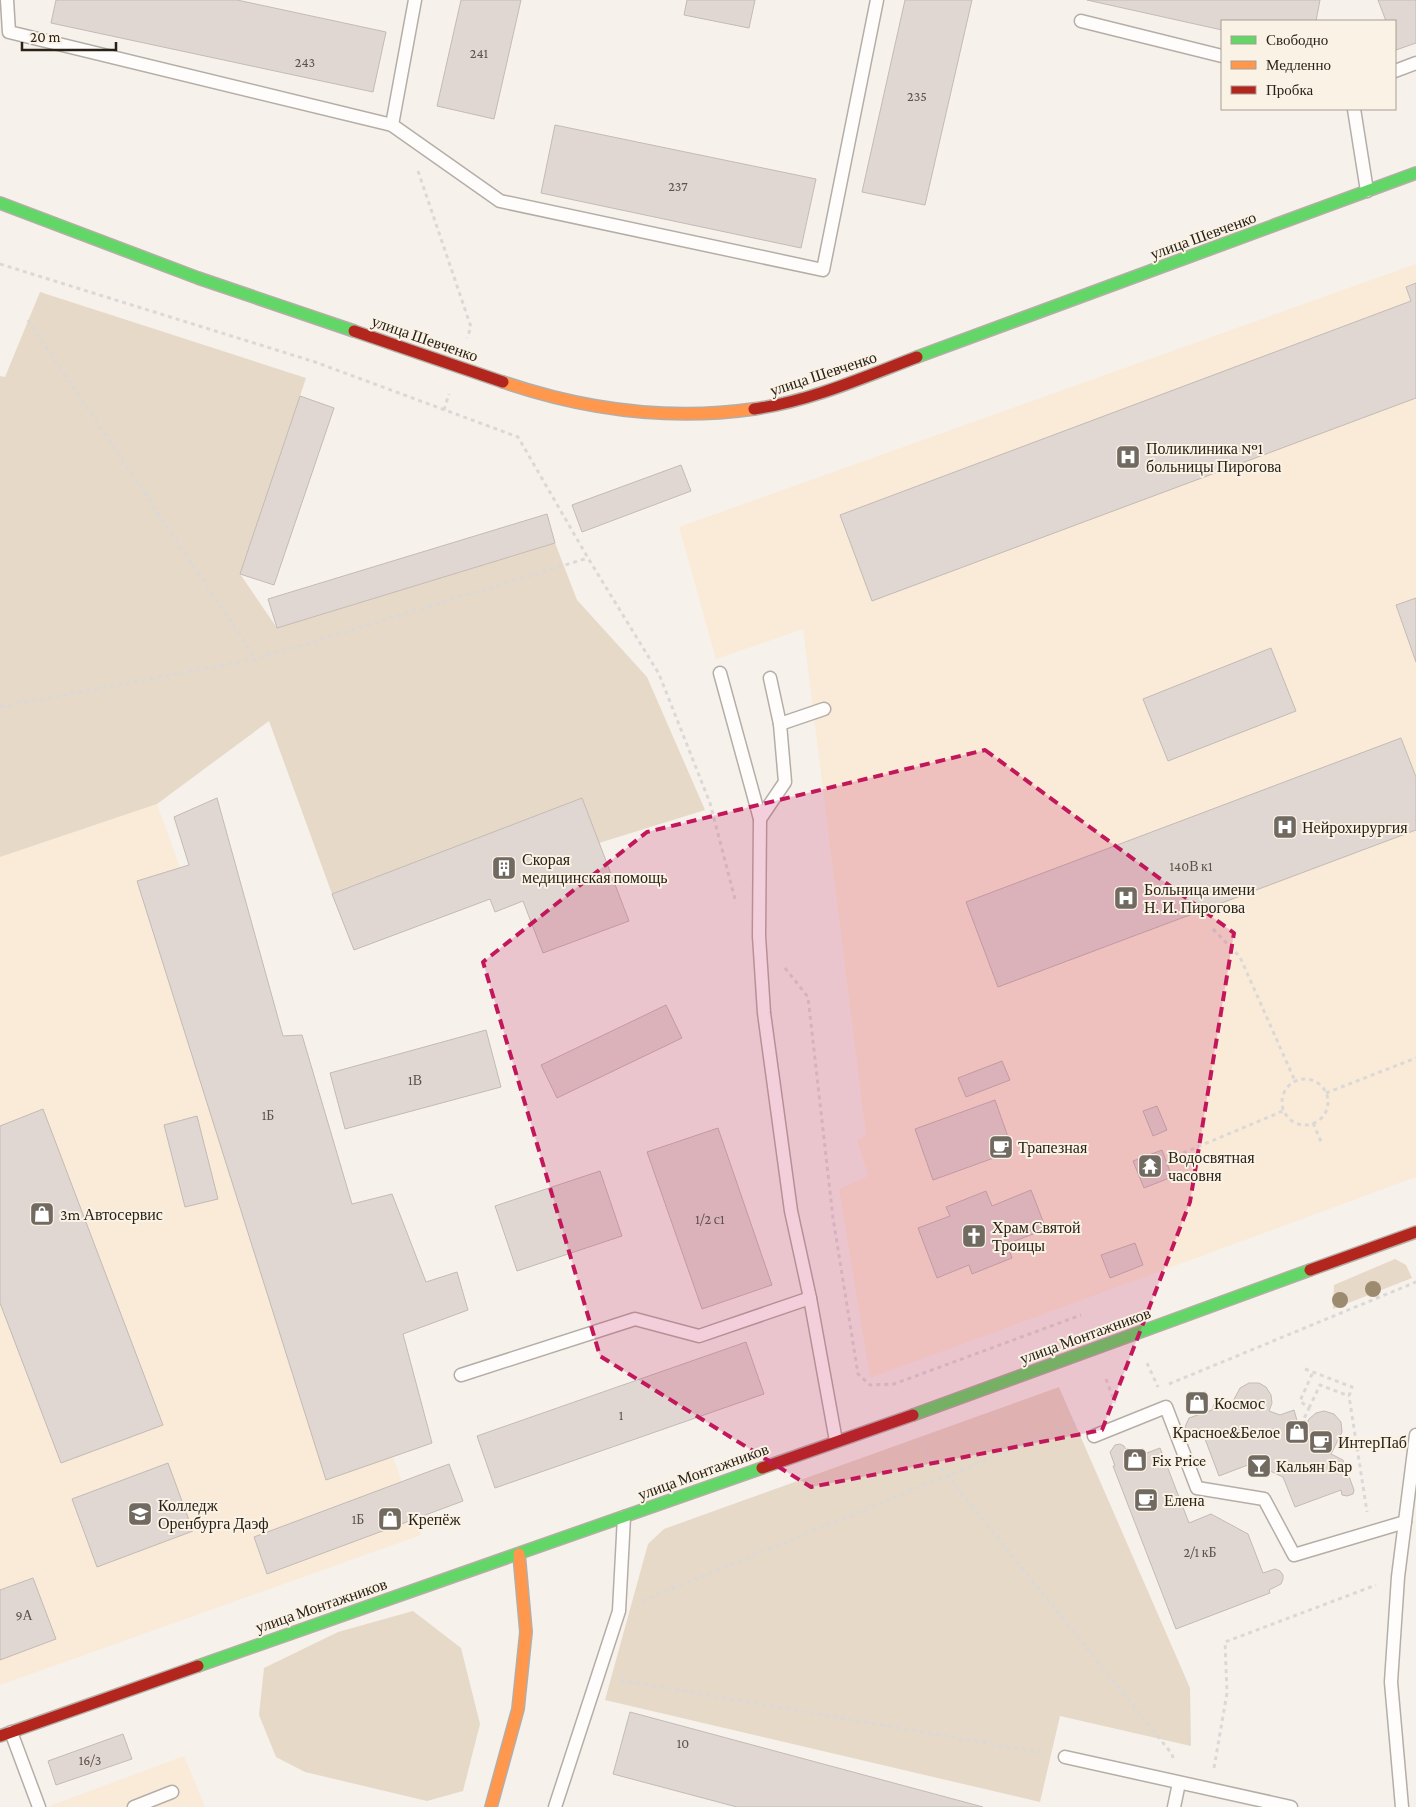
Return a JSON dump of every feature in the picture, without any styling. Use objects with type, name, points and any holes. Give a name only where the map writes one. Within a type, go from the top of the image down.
[{"type":"main road","name":"улица Шевченко","points":[[0,203],[198,278],[527,390],[599,407],[656,414],[726,413],[777,406],[809,398],[1416,173]]},
{"type":"main road","name":"улица Монтажников","points":[[6,1734],[624,1517],[1416,1232]]},
{"type":"main road","points":[[491,1807],[518,1709],[526,1632],[519,1554]]},
{"type":"lane","points":[[7,0],[9,32],[392,125],[500,202],[823,270],[877,0]]},
{"type":"lane","points":[[392,125],[415,0]]},
{"type":"lane","points":[[1080,21],[1221,56]]},
{"type":"lane","points":[[1396,71],[1416,63]]},
{"type":"lane","points":[[1354,110],[1367,191]]},
{"type":"lane","points":[[720,673],[760,819],[759,936],[764,1013],[791,1211],[810,1298],[836,1441]]},
{"type":"lane","points":[[760,819],[785,782],[780,724],[770,678]]},
{"type":"lane","points":[[780,724],[824,709]]},
{"type":"lane","points":[[461,1375],[635,1319],[699,1336],[810,1298]]},
{"type":"lane","points":[[1094,1436],[1166,1407],[1197,1488],[1264,1499],[1294,1555],[1405,1522]]},
{"type":"lane","points":[[1402,1807],[1391,1682],[1398,1577],[1416,1435]]},
{"type":"lane","points":[[556,1807],[619,1611],[624,1517]]},
{"type":"lane","points":[[6,1734],[39,1807]]},
{"type":"lane","points":[[1065,1757],[1291,1807]]},
{"type":"lane","points":[[1174,1807],[1179,1783]]},
{"type":"lane","points":[[134,1807],[172,1792]]},
{"type":"path","points":[[410,138],[412,154],[471,328],[444,410]]},
{"type":"path","points":[[0,264],[315,362],[518,437],[588,558],[659,674],[710,803],[734,901],[759,936]]},
{"type":"path","points":[[28,320],[256,659]]},
{"type":"path","points":[[0,707],[256,659],[588,558]]},
{"type":"path","points":[[1213,929],[1240,956],[1296,1081]]},
{"type":"path","points":[[784,967],[808,997],[833,1218],[858,1374],[870,1385],[894,1384],[1081,1315]]},
{"type":"path","points":[[1326,1093],[1416,1058]]},
{"type":"path","points":[[1307,1079],[1318,1083],[1326,1093],[1328,1102],[1326,1111],[1321,1118],[1313,1123],[1296,1123],[1289,1119],[1284,1111],[1282,1100],[1286,1088],[1296,1081],[1307,1079]]},
{"type":"path","points":[[1183,1153],[1284,1111]]},
{"type":"path","points":[[1313,1123],[1322,1144]]},
{"type":"path","points":[[1147,1363],[1158,1389],[1416,1282]]},
{"type":"path","points":[[1305,1369],[1352,1387],[1349,1396],[1370,1532]]},
{"type":"path","points":[[1309,1408],[1300,1401],[1313,1372]]},
{"type":"path","points":[[1106,1379],[1116,1406]]},
{"type":"path","points":[[894,1384],[914,1435],[1172,1754],[1179,1783]]},
{"type":"path","points":[[1302,1425],[1320,1385],[1349,1396]]},
{"type":"path","points":[[619,1611],[1080,1421]]},
{"type":"path","points":[[1210,1790],[1227,1693],[1225,1642],[1398,1577]]},
{"type":"path","points":[[598,1676],[1065,1757]]},
{"type":"highlighted area","points":[[985,750],[1234,933],[1190,1202],[1102,1430],[811,1487],[600,1356],[483,962],[647,832]]},
{"type":"shaded area","name":"Больница имени Н. И. Пирогова","points":[[1416,264],[1416,1177],[870,1378],[839,1189],[868,1176],[857,1140],[866,1136],[803,629],[716,659],[679,527]]},
{"type":"shaded area","points":[[40,292],[306,378],[240,574],[277,628],[555,543],[577,600],[647,677],[705,810],[599,843],[582,798],[332,894],[269,721],[157,804],[0,857],[0,376],[5,377]]},
{"type":"shaded area","points":[[157,804],[421,1535],[0,1685],[0,857]]},
{"type":"shaded area","points":[[1395,1259],[1406,1265],[1412,1278],[1333,1309],[1334,1285]]},
{"type":"shaded area","points":[[1059,1387],[1190,1688],[1191,1746],[1060,1716],[1040,1802],[605,1700],[648,1544],[664,1529]]},
{"type":"shaded area","points":[[413,1611],[461,1648],[480,1724],[463,1791],[427,1801],[305,1772],[276,1757],[259,1715],[264,1668],[338,1632]]},
{"type":"shaded area","points":[[184,1756],[205,1807],[47,1807]]},
{"type":"building","points":[[56,0],[237,0],[386,32],[373,92],[51,23]]},
{"type":"building","points":[[461,0],[521,0],[494,119],[437,106]]},
{"type":"building","points":[[687,0],[755,0],[749,28],[684,15]]},
{"type":"building","points":[[905,0],[972,0],[925,205],[862,192]]},
{"type":"building","points":[[1087,0],[1320,0],[1316,20],[1221,20],[1221,30]]},
{"type":"building","points":[[1378,0],[1416,0],[1416,43],[1396,50],[1396,20],[1386,20]]},
{"type":"building","points":[[555,125],[816,179],[801,248],[541,193]]},
{"type":"building","name":"Поликлиника №1 больницы Пирогова","points":[[1416,283],[1416,398],[872,601],[840,515],[1411,301],[1406,287]]},
{"type":"building","points":[[300,396],[334,408],[274,585],[240,574]]},
{"type":"building","points":[[681,465],[691,491],[582,532],[572,505]]},
{"type":"building","points":[[547,514],[555,543],[277,628],[268,599]]},
{"type":"building","points":[[1416,598],[1416,662],[1396,605]]},
{"type":"building","points":[[1271,648],[1296,711],[1168,761],[1143,699]]},
{"type":"building","points":[[1401,738],[1416,777],[1416,830],[998,987],[966,902]]},
{"type":"building","points":[[217,798],[283,1036],[302,1035],[352,1204],[392,1194],[426,1282],[457,1272],[468,1310],[403,1334],[432,1443],[326,1480],[137,881],[189,865],[174,817]]},
{"type":"building","name":"Скорая медицинская помощь","points":[[582,798],[629,921],[543,953],[523,901],[495,912],[490,899],[354,950],[332,894]]},
{"type":"building","points":[[666,1005],[682,1038],[557,1098],[541,1065]]},
{"type":"building","points":[[486,1030],[501,1087],[345,1129],[330,1073]]},
{"type":"building","points":[[1002,1061],[1010,1080],[966,1097],[958,1078]]},
{"type":"building","points":[[995,1100],[1013,1151],[933,1180],[915,1129]]},
{"type":"building","points":[[1157,1106],[1167,1130],[1153,1136],[1143,1111]]},
{"type":"building","name":"3m Автосервис","points":[[43,1109],[163,1425],[61,1463],[0,1303],[0,1126]]},
{"type":"building","points":[[197,1116],[218,1199],[185,1207],[164,1125]]},
{"type":"building","points":[[718,1128],[772,1285],[702,1309],[647,1152]]},
{"type":"building","name":"Водосвятная часовня","points":[[1162,1150],[1172,1177],[1144,1188],[1133,1161]]},
{"type":"building","points":[[600,1171],[622,1236],[517,1271],[495,1206]]},
{"type":"building","name":"Храм Святой Троицы","points":[[1031,1190],[1046,1229],[1007,1244],[1012,1258],[972,1274],[969,1265],[937,1278],[918,1228],[950,1216],[946,1207],[986,1191],[992,1206]]},
{"type":"building","points":[[1135,1243],[1143,1265],[1110,1278],[1101,1255]]},
{"type":"building","points":[[746,1342],[764,1394],[495,1488],[477,1436]]},
{"type":"building","points":[[1249,1383],[1259,1383],[1266,1387],[1271,1395],[1272,1403],[1269,1411],[1280,1415],[1294,1410],[1298,1424],[1305,1427],[1309,1419],[1316,1413],[1324,1411],[1334,1414],[1341,1422],[1342,1432],[1331,1454],[1343,1460],[1354,1490],[1353,1494],[1342,1495],[1341,1490],[1295,1507],[1283,1477],[1253,1463],[1219,1476],[1202,1431],[1193,1435],[1187,1432],[1185,1427],[1189,1418],[1212,1410],[1215,1402],[1229,1409],[1240,1388]]},
{"type":"building","name":"Космос","points":[[1202,1392],[1208,1407],[1193,1413],[1187,1398]]},
{"type":"building","points":[[1120,1444],[1124,1446],[1131,1459],[1160,1448],[1189,1523],[1211,1514],[1248,1534],[1263,1573],[1275,1569],[1280,1571],[1283,1575],[1281,1584],[1269,1590],[1270,1593],[1176,1629],[1113,1466],[1115,1466],[1110,1452],[1115,1445]]},
{"type":"building","points":[[168,1463],[193,1531],[97,1567],[72,1499]]},
{"type":"building","points":[[449,1464],[463,1501],[267,1574],[254,1537]]},
{"type":"building","points":[[33,1578],[56,1639],[0,1660],[0,1590]]},
{"type":"building","points":[[630,1712],[983,1807],[737,1807],[613,1774]]},
{"type":"building","points":[[123,1734],[132,1759],[56,1785],[48,1761]]},
{"type":"traffic: fast","points":[[917,357],[1416,173]]},
{"type":"traffic: fast","points":[[0,203],[198,278],[354,331]]},
{"type":"traffic: fast","points":[[913,1415],[1310,1270]]},
{"type":"traffic: fast","points":[[198,1666],[762,1468]]},
{"type":"traffic: slow","points":[[503,382],[565,400],[627,410],[690,414],[754,409]]},
{"type":"traffic: slow","points":[[491,1807],[518,1709],[526,1632],[519,1554]]},
{"type":"traffic: jam","points":[[354,331],[503,382]]},
{"type":"traffic: jam","points":[[754,409],[817,394],[917,357]]},
{"type":"traffic: jam","points":[[1310,1270],[1416,1232]]},
{"type":"traffic: jam","points":[[762,1468],[913,1415]]},
{"type":"traffic: jam","points":[[0,1736],[198,1666]]},
{"type":"place","name":"Поликлиника №1 больницы Пирогова","points":[[1128,457]]},
{"type":"place","name":"Нейрохирургия","points":[[1285,827]]},
{"type":"place","name":"Скорая медицинская помощь","points":[[504,868]]},
{"type":"place","name":"Больница имени Н. И. Пирогова","points":[[1126,898]]},
{"type":"place","name":"Трапезная","points":[[1001,1147]]},
{"type":"place","name":"Водосвятная часовня","points":[[1150,1166]]},
{"type":"place","name":"3m Автосервис","points":[[42,1214]]},
{"type":"place","name":"Храм Святой Троицы","points":[[974,1236]]},
{"type":"place","name":"Космос","points":[[1197,1403]]},
{"type":"place","name":"Красное&Белое","points":[[1297,1432]]},
{"type":"place","name":"ИнтерПаб","points":[[1321,1442]]},
{"type":"place","name":"Fix Price","points":[[1135,1460]]},
{"type":"place","name":"Кальян Бар","points":[[1259,1466]]},
{"type":"place","name":"Елена","points":[[1146,1500]]},
{"type":"place","name":"Колледж Оренбурга Даэф","points":[[140,1514]]},
{"type":"place","name":"Крепёж","points":[[390,1519]]}]
